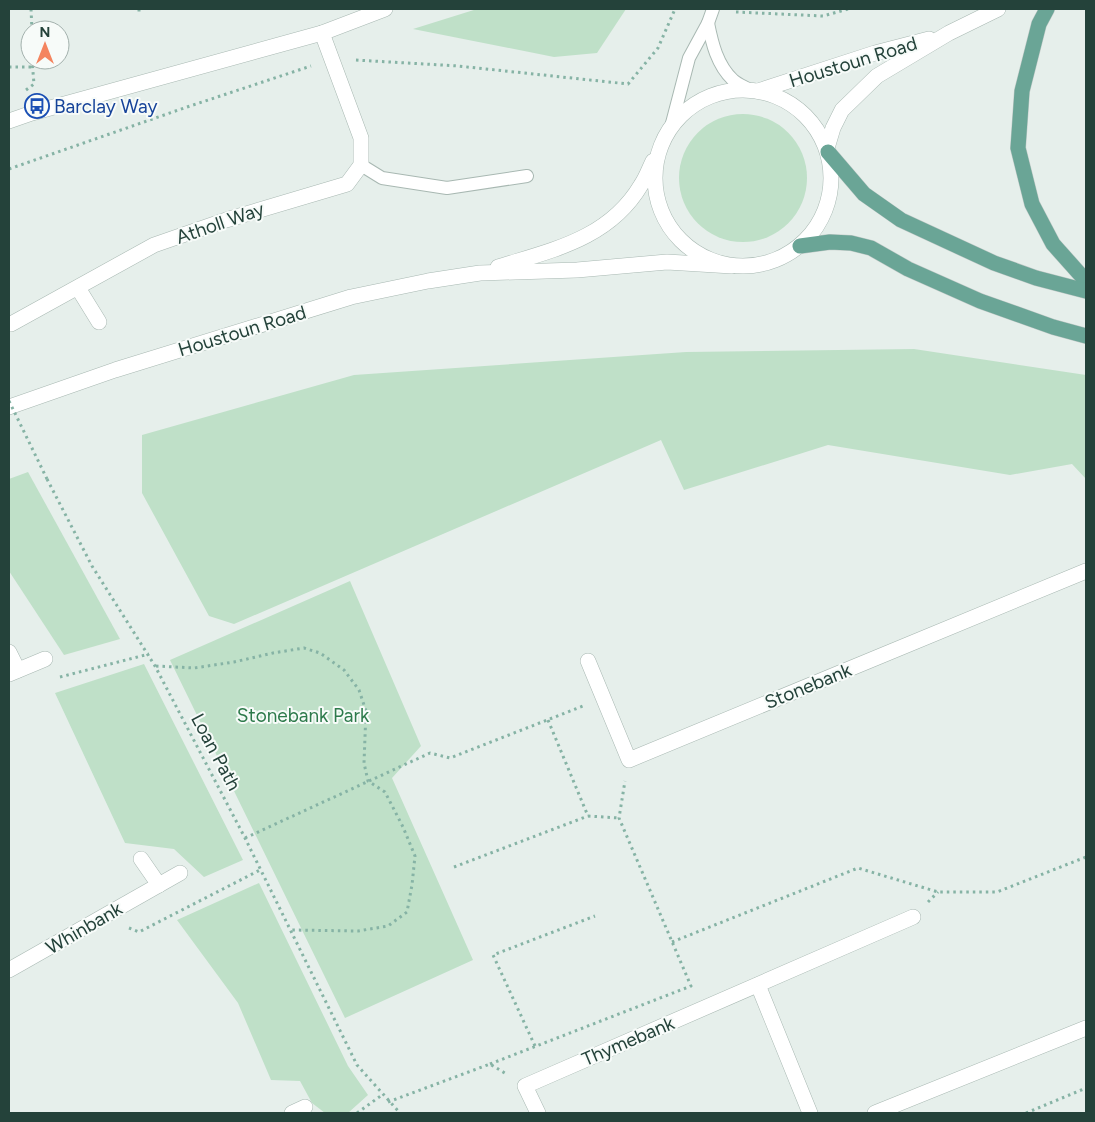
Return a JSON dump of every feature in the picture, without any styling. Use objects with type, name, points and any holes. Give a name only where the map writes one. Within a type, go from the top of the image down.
[{"type":"main road","points":[[1047,9],[1039,24],[1022,91],[1018,148],[1032,204],[1053,244],[1086,281]]},
{"type":"main road","points":[[828,150],[864,194],[900,220],[994,263],[1036,278],[1086,291]]},
{"type":"main road","points":[[800,246],[830,242],[851,243],[871,248],[908,269],[980,301],[1052,327],[1086,336]]},
{"type":"street","points":[[9,121],[322,33],[385,9]]},
{"type":"street","name":"Houstoun Road","points":[[828,150],[833,128],[842,110],[877,76],[949,34],[998,9]]},
{"type":"street","points":[[322,33],[361,138],[361,165]]},
{"type":"street","name":"Houstoun Road","points":[[754,90],[875,53],[949,34]]},
{"type":"street","points":[[754,90],[781,98],[800,110],[816,128],[828,150],[832,178],[828,204],[817,227],[800,246],[779,259],[756,266],[732,266],[707,259],[685,245],[668,225],[658,201],[655,175],[659,150],[671,127],[692,106],[720,92],[754,90]]},
{"type":"street","name":"Houstoun Road","points":[[480,273],[589,236],[608,223],[624,209],[641,186],[659,150]]},
{"type":"street","name":"Atholl Way","points":[[11,324],[154,246],[226,220],[347,184],[361,165]]},
{"type":"street","name":"Houstoun Road","points":[[9,407],[115,370],[351,297],[428,281],[480,273],[578,270],[667,262],[732,266]]},
{"type":"street","points":[[78,288],[99,322]]},
{"type":"street","name":"Stonebank","points":[[629,760],[1086,571]]},
{"type":"street","points":[[9,652],[14,672],[45,659]]},
{"type":"street","points":[[588,662],[629,760]]},
{"type":"street","points":[[141,859],[159,885]]},
{"type":"street","name":"Whinbank","points":[[9,970],[180,873]]},
{"type":"street","name":"Thymebank","points":[[525,1086],[913,917]]},
{"type":"street","points":[[758,985],[810,1113]]},
{"type":"street","points":[[875,1113],[1086,1028]]},
{"type":"street","points":[[525,1086],[538,1113]]},
{"type":"lane","points":[[671,127],[689,58],[708,23],[713,9]]},
{"type":"lane","points":[[708,23],[712,46],[720,63],[733,80],[754,90]]},
{"type":"lane","points":[[361,165],[382,178],[447,188],[527,176]]},
{"type":"path","points":[[139,9],[139,15]]},
{"type":"path","points":[[736,12],[823,16],[848,9]]},
{"type":"path","points":[[20,96],[34,84],[32,70]]},
{"type":"path","name":"Loan Path","points":[[9,401],[92,566],[149,654],[245,838],[356,1065],[400,1113]]},
{"type":"path","points":[[155,666],[194,668],[234,662],[273,652],[304,648],[320,653],[344,670],[359,690],[366,711],[364,762],[368,781],[385,792],[415,856],[407,912],[388,926],[358,931],[290,930]]},
{"type":"path","points":[[45,659],[56,678],[149,654]]},
{"type":"path","points":[[245,838],[430,753],[450,758],[602,699]]},
{"type":"path","points":[[548,720],[588,816]]},
{"type":"path","points":[[388,1102],[691,986],[619,818],[629,760]]},
{"type":"path","points":[[454,867],[588,816],[619,818]]},
{"type":"path","points":[[672,942],[858,868],[938,892],[997,892],[1086,857]]},
{"type":"path","points":[[104,916],[139,932],[260,870]]},
{"type":"path","points":[[535,1046],[493,955],[595,916]]},
{"type":"path","points":[[490,1064],[525,1086]]},
{"type":"path","points":[[1026,1113],[1086,1088]]},
{"type":"path","points":[[357,1113],[382,1095]]},
{"type":"green space","points":[[477,9],[626,9],[597,53],[554,57],[413,29]]},
{"type":"green space","points":[[743,114],[756,115],[768,119],[788,133],[802,153],[806,165],[806,191],[802,203],[788,223],[768,237],[756,241],[743,242],[730,241],[718,237],[698,223],[684,203],[680,191],[679,178],[680,165],[684,153],[698,133],[718,119],[730,115]]},
{"type":"green space","points":[[914,349],[1086,375],[1086,479],[1072,464],[1010,475],[828,445],[684,490],[661,440],[234,624],[209,616],[142,493],[142,435],[354,375],[686,352]]},
{"type":"green space","points":[[28,472],[120,639],[64,655],[9,571],[9,479]]},
{"type":"green space","name":"Stonebank Park","points":[[350,581],[421,746],[392,778],[473,960],[345,1018],[170,660]]},
{"type":"green space","points":[[144,664],[243,860],[204,877],[174,849],[125,843],[55,693]]},
{"type":"green space","points":[[259,883],[348,1066],[368,1095],[348,1113],[325,1113],[312,1103],[300,1081],[271,1080],[238,1003],[177,920]]},
{"type":"place","name":"Barclay Way","points":[[37,106]]}]
